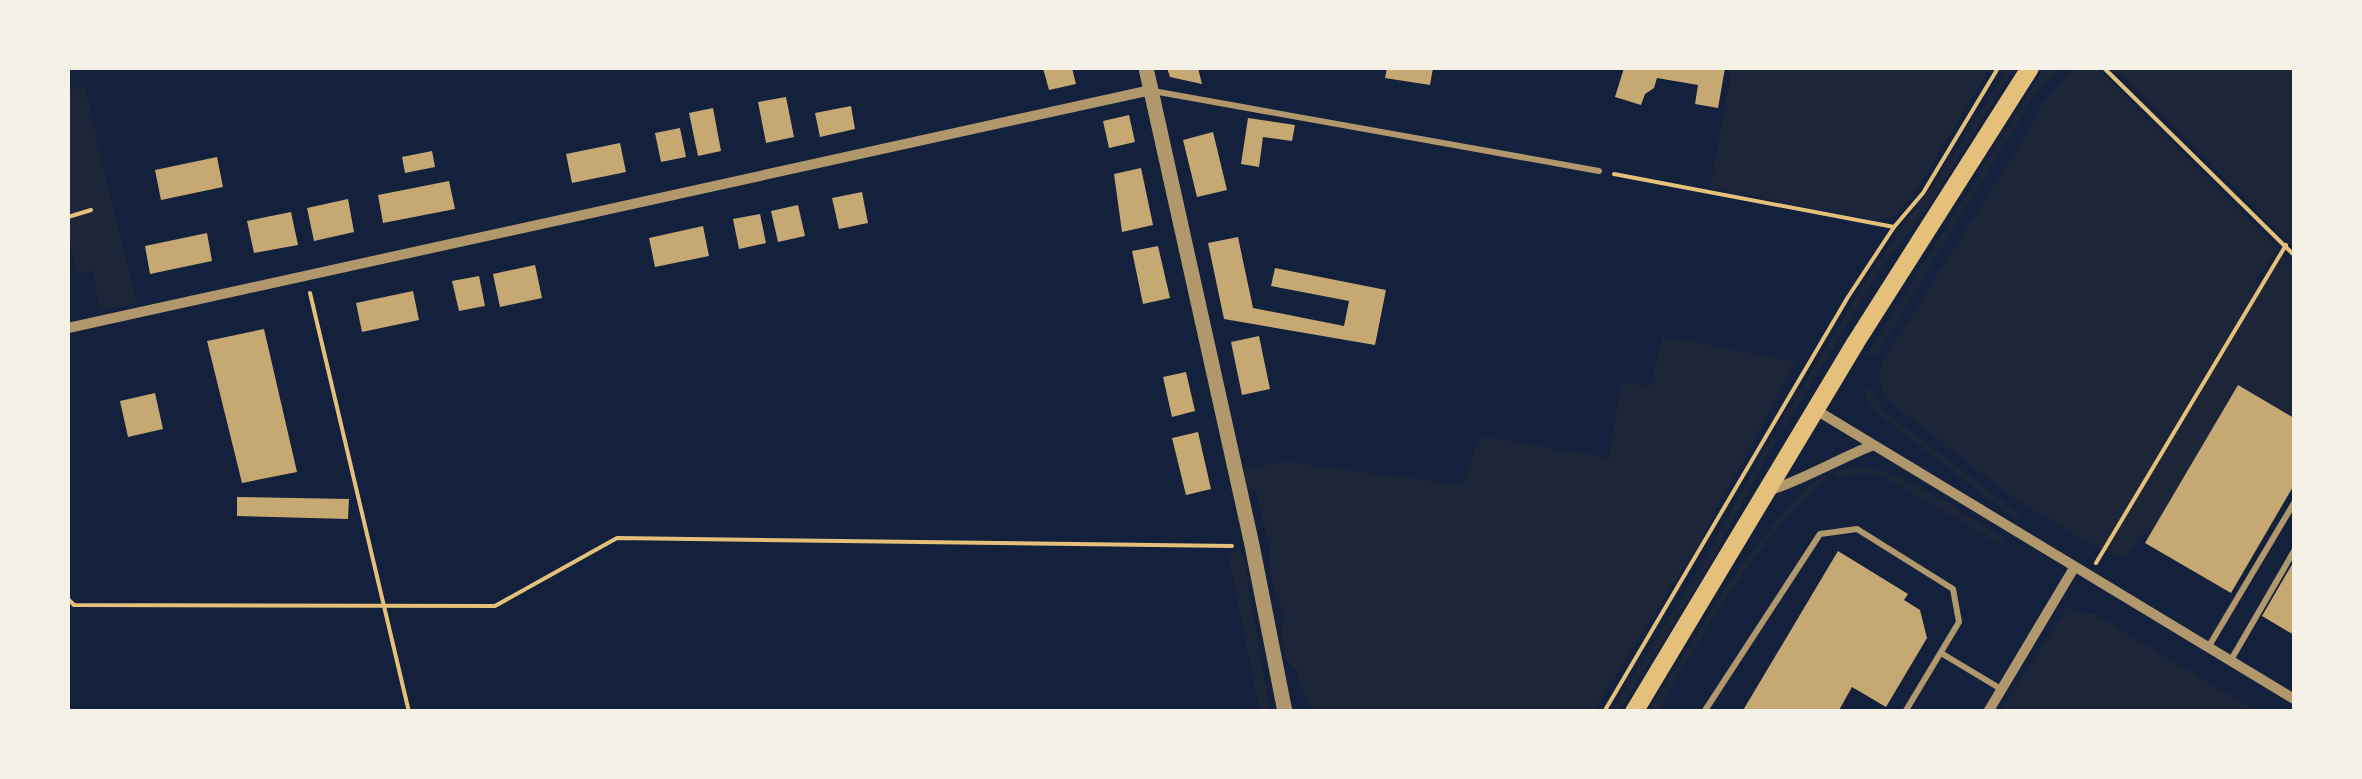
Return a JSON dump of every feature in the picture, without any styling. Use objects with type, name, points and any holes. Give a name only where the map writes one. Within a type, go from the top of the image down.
[{"type":"main road","points":[[1634,712],[1816,410],[2030,68]]},
{"type":"street","points":[[1146,68],[1285,712]]},
{"type":"street","points":[[68,328],[1151,90]]},
{"type":"street","points":[[1816,410],[2294,699]]},
{"type":"street","points":[[1767,492],[1872,446]]},
{"type":"street","points":[[1988,712],[2074,568]]},
{"type":"lane","points":[[1151,90],[1599,171]]},
{"type":"lane","points":[[2208,648],[2294,504]]},
{"type":"lane","points":[[1704,712],[1820,534],[1856,529],[1954,589],[1959,622],[1905,712]]},
{"type":"lane","points":[[2230,661],[2294,552]]},
{"type":"lane","points":[[1941,653],[2001,689]]},
{"type":"path","points":[[1604,712],[1694,562],[1770,424],[1894,227],[1924,193],[1998,68]]},
{"type":"path","points":[[2104,68],[2294,255]]},
{"type":"path","points":[[1599,171],[1894,227]]},
{"type":"path","points":[[68,217],[91,210]]},
{"type":"path","points":[[2088,576],[2286,245]]},
{"type":"path","points":[[305,274],[409,712]]},
{"type":"path","points":[[68,599],[74,605],[495,606],[617,538],[1252,545]]},
{"type":"shaded area","points":[[1732,68],[1990,68],[1918,188],[1895,217],[1875,220],[1710,188]]},
{"type":"shaded area","points":[[2006,68],[2015,68],[1926,210],[1880,270],[1787,425],[1781,422],[1874,267],[1949,162]]},
{"type":"shaded area","points":[[2044,68],[2061,68],[2036,94],[1877,354],[1866,356]]},
{"type":"shaded area","points":[[2073,68],[2097,68],[2278,249],[2254,282],[2261,291],[2284,256],[2294,266],[2294,418],[2238,385],[2149,536],[2142,533],[2126,558],[2092,545],[2009,495],[1885,398],[1880,382],[1881,364],[2044,101]]},
{"type":"shaded area","points":[[2114,68],[2294,68],[2294,247]]},
{"type":"shaded area","points":[[84,86],[137,303],[101,310],[92,271],[77,274],[68,232],[68,90]]},
{"type":"shaded area","points":[[1662,336],[1796,362],[1699,543],[1594,711],[1313,711],[1299,684],[1298,671],[1286,660],[1281,635],[1284,615],[1269,569],[1271,551],[1257,494],[1246,487],[1245,467],[1287,462],[1462,485],[1480,436],[1609,458],[1621,382],[1651,387]]},
{"type":"shaded area","points":[[1863,387],[1871,389],[1884,411],[2021,515],[2017,521],[1877,413]]},
{"type":"shaded area","points":[[1772,436],[1777,440],[1700,581],[1620,710],[1611,711],[1694,577]]},
{"type":"shaded area","points":[[1864,466],[1921,487],[2008,541],[2001,545],[1881,475],[1864,473],[1837,478],[1834,471]]},
{"type":"shaded area","points":[[1825,474],[1827,480],[1802,502],[1755,557],[1658,711],[1648,711],[1735,573],[1796,497]]},
{"type":"shaded area","points":[[1233,551],[1243,555],[1270,711],[1260,711],[1228,555]]},
{"type":"shaded area","points":[[2069,605],[2076,613],[2095,614],[2256,711],[2000,711]]},
{"type":"building","points":[[1043,68],[1072,68],[1076,84],[1049,90]]},
{"type":"building","points":[[1167,68],[1198,68],[1202,84],[1170,77]]},
{"type":"building","points":[[1387,68],[1433,68],[1430,85],[1385,78]]},
{"type":"building","points":[[1624,68],[1725,68],[1718,108],[1695,104],[1698,85],[1657,78],[1641,105],[1615,97]]},
{"type":"building","points":[[786,97],[794,137],[766,143],[758,102]]},
{"type":"building","points":[[851,106],[855,129],[820,137],[815,113]]},
{"type":"building","points":[[713,108],[721,151],[698,156],[689,113]]},
{"type":"building","points":[[1129,115],[1135,142],[1109,148],[1103,121]]},
{"type":"building","points":[[1248,118],[1295,125],[1292,141],[1263,137],[1259,167],[1241,164]]},
{"type":"building","points":[[680,128],[686,157],[661,162],[655,133]]},
{"type":"building","points":[[1213,132],[1227,190],[1197,197],[1183,140]]},
{"type":"building","points":[[620,143],[626,172],[572,183],[566,154]]},
{"type":"building","points":[[432,151],[435,167],[405,173],[402,157]]},
{"type":"building","points":[[217,157],[223,187],[161,200],[155,170]]},
{"type":"building","points":[[1141,168],[1153,225],[1122,232],[1114,174]]},
{"type":"building","points":[[449,181],[455,209],[383,223],[378,195]]},
{"type":"building","points":[[862,192],[868,223],[839,229],[832,198]]},
{"type":"building","points":[[348,199],[354,232],[314,241],[307,208]]},
{"type":"building","points":[[798,205],[805,236],[778,242],[771,211]]},
{"type":"building","points":[[291,212],[298,245],[254,253],[247,221]]},
{"type":"building","points":[[760,214],[766,243],[739,249],[733,219]]},
{"type":"building","points":[[703,226],[709,256],[655,267],[649,238]]},
{"type":"building","points":[[207,233],[212,261],[150,274],[145,246]]},
{"type":"building","points":[[1238,237],[1253,308],[1344,326],[1349,301],[1271,286],[1275,268],[1386,290],[1375,345],[1224,319],[1208,243]]},
{"type":"building","points":[[1158,246],[1170,298],[1143,304],[1132,251]]},
{"type":"building","points":[[535,265],[542,298],[500,307],[493,274]]},
{"type":"building","points":[[479,276],[485,306],[459,311],[452,281]]},
{"type":"building","points":[[413,291],[419,320],[362,332],[356,303]]},
{"type":"building","points":[[264,329],[297,472],[242,483],[207,341]]},
{"type":"building","points":[[1259,336],[1270,389],[1242,395],[1231,342]]},
{"type":"building","points":[[1186,372],[1195,411],[1172,417],[1163,377]]},
{"type":"building","points":[[2238,385],[2294,418],[2294,485],[2231,593],[2145,543]]},
{"type":"building","points":[[155,393],[163,429],[128,437],[120,401]]},
{"type":"building","points":[[1198,432],[1211,489],[1186,495],[1172,438]]},
{"type":"building","points":[[237,497],[349,499],[348,519],[237,516]]},
{"type":"building","points":[[1838,551],[1908,594],[1904,600],[1920,610],[1927,638],[1886,707],[1852,687],[1838,712],[1742,712]]},
{"type":"building","points":[[2294,561],[2294,635],[2262,616]]}]
